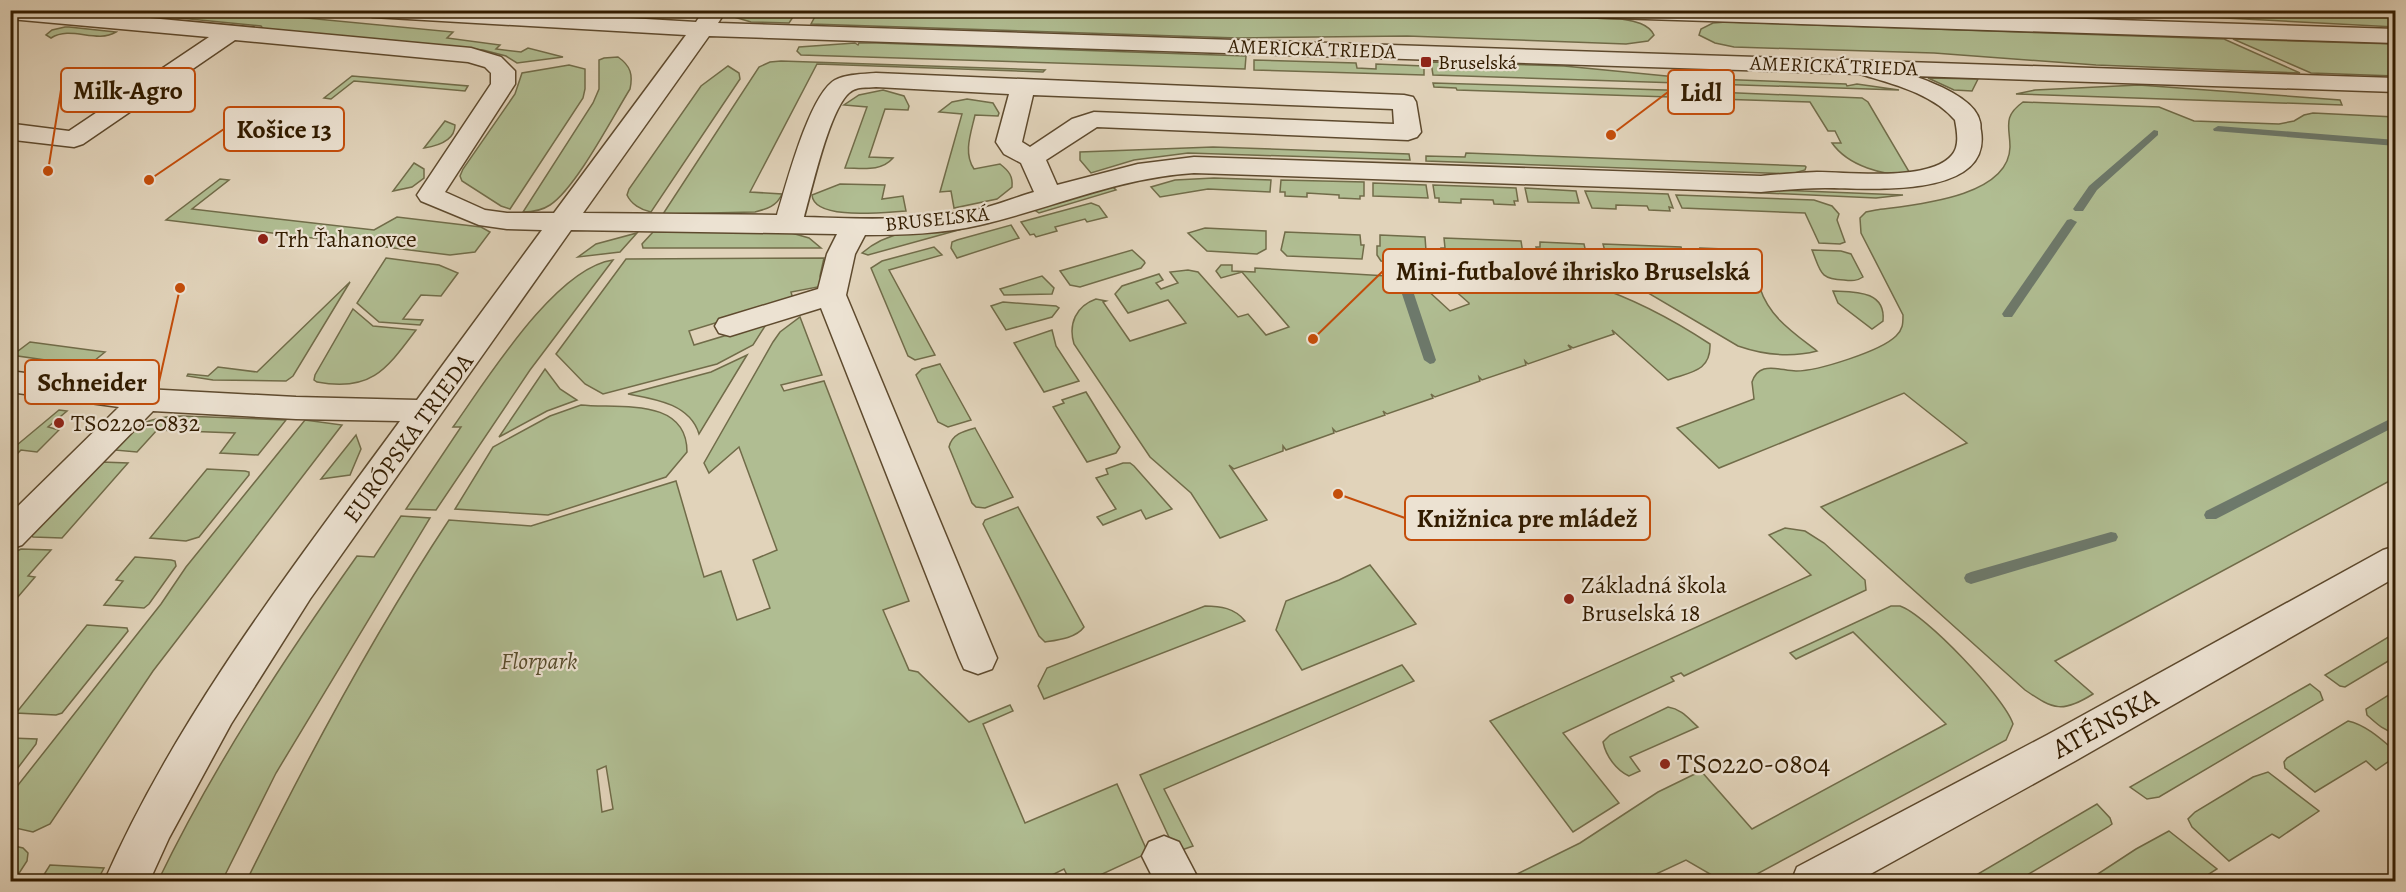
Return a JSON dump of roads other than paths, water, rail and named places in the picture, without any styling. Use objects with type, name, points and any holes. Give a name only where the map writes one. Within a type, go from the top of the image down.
[{"type":"street","name":"AMERICKÁ TRIEDA","points":[[373,10],[709,20],[1672,32],[1745,13],[2396,36]]},
{"type":"street","name":"AMERICKÁ TRIEDA","points":[[1582,10],[1672,32],[1864,68],[2396,85]]},
{"type":"street","points":[[10,12],[230,33]]},
{"type":"street","name":"EURÓPSKA TRIEDA","points":[[126,882],[154,824],[217,712],[297,590],[709,20]]},
{"type":"street","points":[[14,132],[75,139],[230,33]]},
{"type":"street","name":"BRUSELSKÁ","points":[[230,33],[471,56],[493,62],[503,71],[503,84],[430,195],[479,217],[494,220],[855,227],[969,219],[1149,169],[1227,165],[1761,184],[1826,180],[1906,180],[1940,174],[1960,161],[1968,152],[1977,105]]},
{"type":"street","points":[[1864,68],[1909,82],[1936,94],[1960,109],[1977,105],[1999,84],[2023,73]]},
{"type":"street","points":[[788,224],[826,108],[841,87],[862,81],[1404,102],[1408,132],[1094,119],[1081,124],[1032,158]]},
{"type":"street","points":[[1023,87],[1009,142],[1013,149],[1032,158],[1049,196]]},
{"type":"street","name":"BRUSELSKÁ","points":[[831,295],[841,254],[855,227]]},
{"type":"street","points":[[730,326],[831,295],[978,658]]},
{"type":"street","points":[[10,381],[145,400],[296,408],[428,411]]},
{"type":"street","points":[[10,536],[145,400]]},
{"type":"street","name":"ATÉNSKA","points":[[1813,882],[2061,748],[2396,560]]},
{"type":"waterway","points":[[2218,129],[2396,143]]},
{"type":"waterway","points":[[2079,209],[2093,188],[2154,133]]},
{"type":"waterway","points":[[2008,314],[2071,222]]},
{"type":"waterway","points":[[1403,279],[1430,360]]},
{"type":"waterway","points":[[2211,515],[2396,420]]},
{"type":"waterway","points":[[1971,578],[2111,537]]},
{"type":"place","name":"Bruselská","points":[[1426,62]]},
{"type":"place","name":"Lidl","points":[[1611,135]]},
{"type":"place","name":"Milk-Agro","points":[[48,171]]},
{"type":"place","name":"Košice 13","points":[[149,180]]},
{"type":"place","name":"Trh Ťahanovce","points":[[263,239]]},
{"type":"place","name":"Schneider","points":[[180,288]]},
{"type":"place","name":"Mini-futbalové ihrisko Bruselská","points":[[1313,339]]},
{"type":"place","name":"TS0220-0832","points":[[59,423]]},
{"type":"place","name":"Knižnica pre mládež","points":[[1338,494]]},
{"type":"place","name":"Základná škola Bruselská 18","points":[[1569,599]]},
{"type":"place","name":"TS0220-0804","points":[[1665,764]]},
{"type":"park label","name":"Florpark","points":[[539,661]]}]
